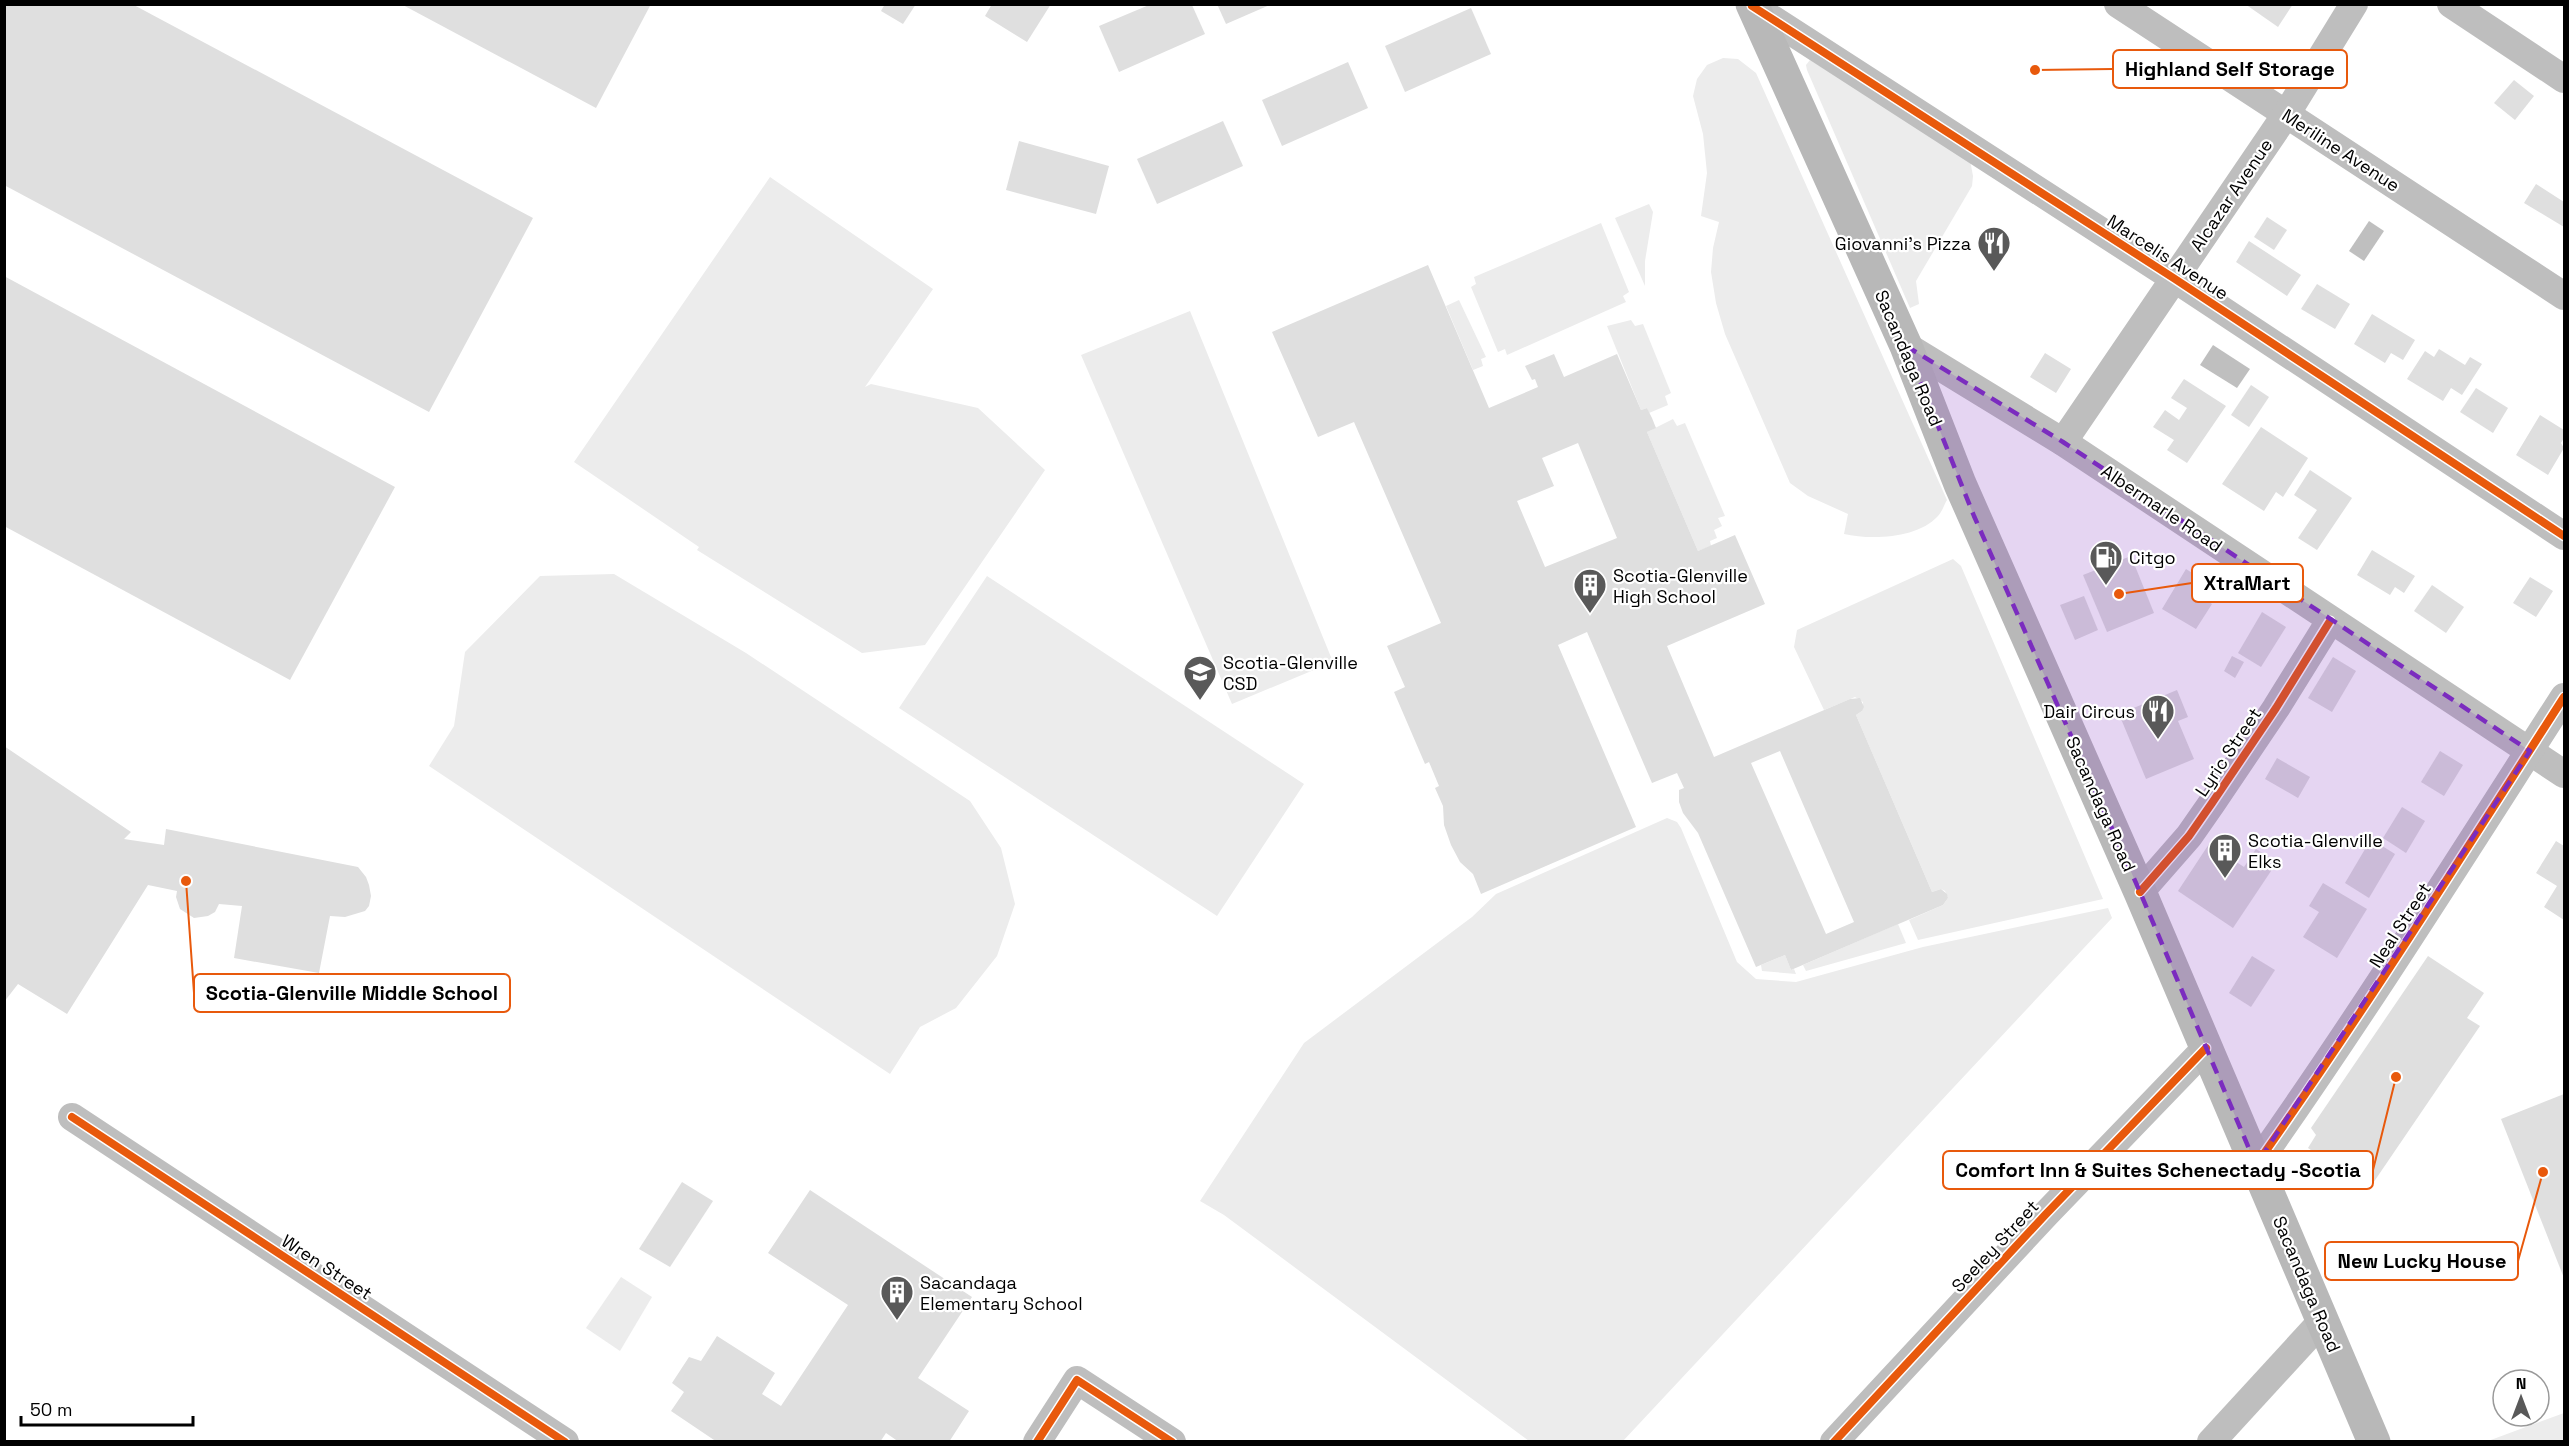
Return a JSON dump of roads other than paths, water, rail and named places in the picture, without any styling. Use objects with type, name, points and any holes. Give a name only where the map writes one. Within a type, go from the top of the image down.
[{"type":"main road","name":"Sacandaga Road","points":[[1752,5],[1906,346],[1960,484],[2140,892],[2374,1442]]},
{"type":"street","name":"Meriline Avenue","points":[[2118,4],[2565,296]]},
{"type":"street","name":"Alcazar Avenue","points":[[2063,442],[2287,113],[2354,4]]},
{"type":"street","points":[[2451,4],[2565,79]]},
{"type":"street","name":"Marcelis Avenue","points":[[1752,5],[2175,279],[2565,536]]},
{"type":"street","name":"Albermarle Road","points":[[1906,346],[2063,442],[2330,621],[2565,774]]},
{"type":"street","name":"Lyric Street","points":[[2140,892],[2189,836],[2276,708],[2330,621]]},
{"type":"street","name":"Neal Street","points":[[2256,1165],[2421,921],[2565,697]]},
{"type":"street","name":"Seeley Street","points":[[1834,1442],[2046,1214],[2206,1048]]},
{"type":"street","name":"Wren Street","points":[[72,1117],[565,1442]]},
{"type":"street","points":[[2211,1442],[2323,1320]]},
{"type":"street","points":[[1037,1442],[1077,1380],[1172,1442]]},
{"type":"place","name":"Highland Self Storage","points":[[2035,70]]},
{"type":"place","name":"Giovanni's Pizza","points":[[1994,272]]},
{"type":"place","name":"Citgo","points":[[2106,586]]},
{"type":"place","name":"XtraMart","points":[[2119,594]]},
{"type":"place","name":"Scotia-Glenville High School","points":[[1590,614]]},
{"type":"place","name":"Scotia-Glenville CSD","points":[[1200,701]]},
{"type":"place","name":"Dair Circus","points":[[2158,740]]},
{"type":"place","name":"Scotia-Glenville Elks","points":[[2225,879]]},
{"type":"place","name":"Scotia-Glenville Middle School","points":[[186,881]]},
{"type":"place","name":"Comfort Inn & Suites Schenectady -Scotia","points":[[2396,1077]]},
{"type":"place","name":"New Lucky House","points":[[2543,1172]]},
{"type":"place","name":"Sacandaga Elementary School","points":[[897,1321]]}]
